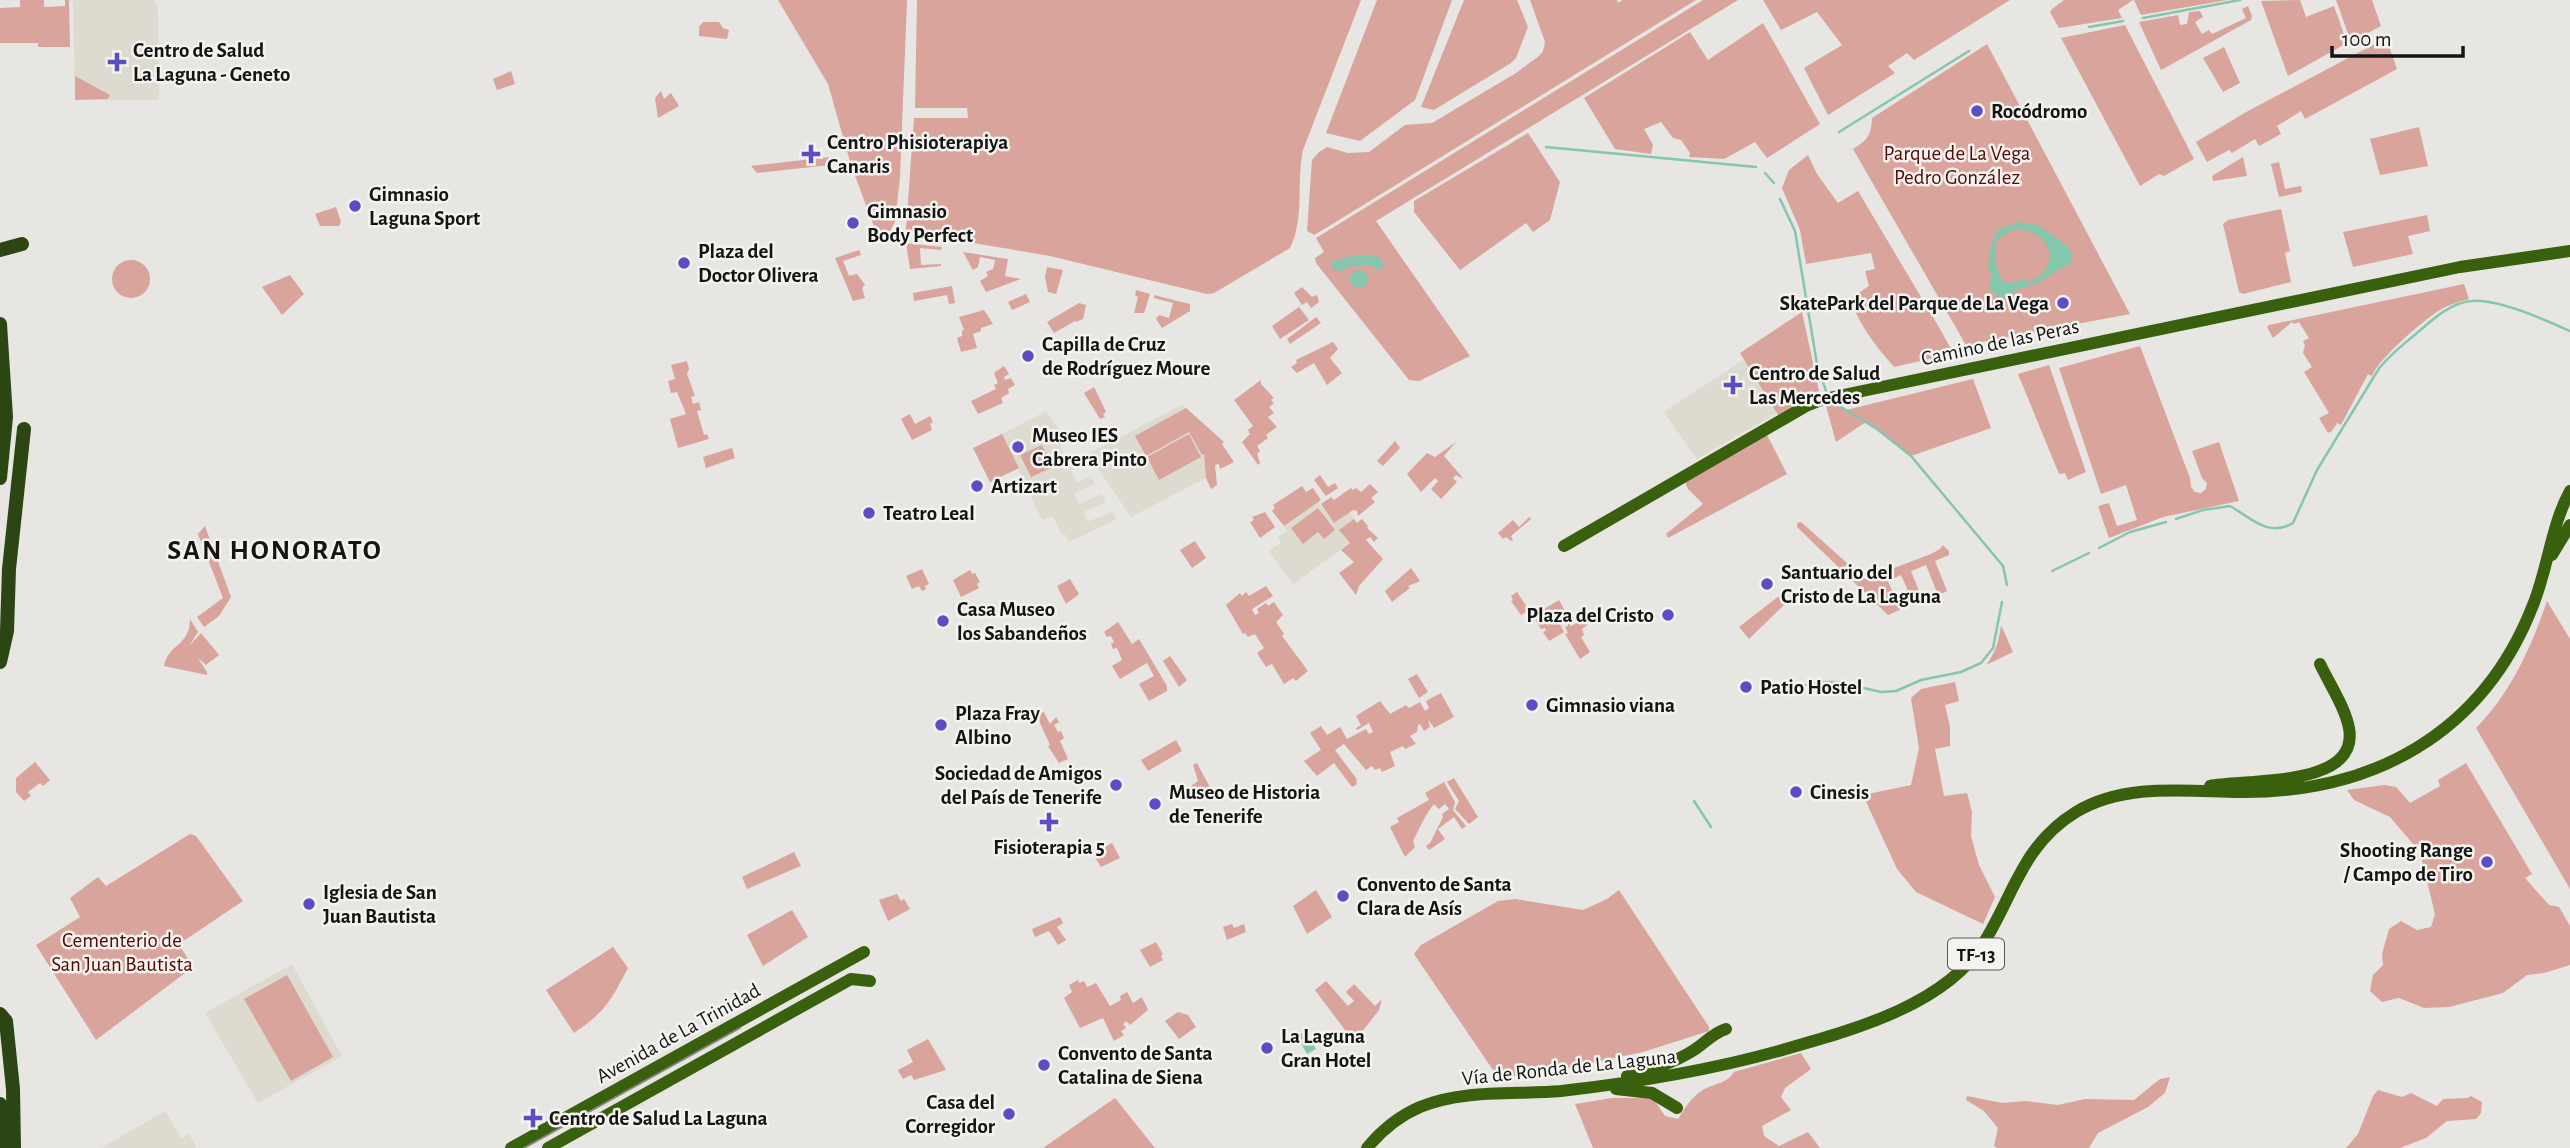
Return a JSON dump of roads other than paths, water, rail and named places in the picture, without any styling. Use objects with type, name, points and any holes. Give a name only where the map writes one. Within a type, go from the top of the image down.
[{"type":"highway","points":[[0,250],[22,244]]},
{"type":"highway","points":[[0,324],[6,417],[0,478]]},
{"type":"highway","points":[[0,662],[7,631],[9,569],[24,429]]},
{"type":"highway","points":[[0,1013],[6,1021],[13,1089],[14,1144]]},
{"type":"highway","points":[[0,1104],[0,1148]]},
{"type":"main road","name":"Camino de las Peras","points":[[1564,546],[1806,406],[1825,398],[2476,264],[2570,251]]},
{"type":"main road","name":"Vía de Ronda de La Laguna","points":[[1367,1148],[1398,1119],[1421,1107],[1446,1100],[1602,1086],[1678,1075],[1797,1046],[1906,1007],[1951,980],[1981,947],[2029,856],[2057,826],[2094,803],[2122,794],[2151,791],[2270,792],[2311,788],[2347,779],[2384,765],[2421,746],[2469,705],[2505,662],[2534,604],[2556,526],[2570,491]]},
{"type":"main road","points":[[2548,561],[2570,526]]},
{"type":"main road","points":[[2184,791],[2224,783],[2307,775],[2341,761],[2348,751],[2349,727],[2320,664]]},
{"type":"main road","name":"Avenida de La Trinidad","points":[[511,1148],[864,952]]},
{"type":"main road","points":[[845,964],[851,972],[851,979],[870,981]]},
{"type":"main road","name":"Avenida de La Trinidad","points":[[548,1148],[851,979]]},
{"type":"main road","points":[[1602,1086],[1615,1078],[1676,1060],[1717,1032],[1726,1029]]},
{"type":"main road","points":[[1602,1086],[1622,1091],[1652,1093],[1677,1108]]},
{"type":"waterway","points":[[2143,18],[2240,0]]},
{"type":"waterway","points":[[2089,27],[2123,21]]},
{"type":"waterway","points":[[1839,132],[1969,51]]},
{"type":"waterway","points":[[1546,147],[1756,167]]},
{"type":"waterway","points":[[1765,173],[1774,183]]},
{"type":"waterway","points":[[1780,199],[1795,231],[1817,364],[1826,391]]},
{"type":"waterway","points":[[1336,265],[1365,260],[1375,261],[1378,265]]},
{"type":"waterway","points":[[2176,519],[2203,510],[2230,506],[2267,527],[2284,527],[2293,523],[2317,470],[2378,370],[2391,355],[2442,312],[2464,302],[2483,301],[2522,311],[2570,331]]},
{"type":"waterway","points":[[1836,404],[1877,429],[1911,456],[2003,566],[2007,585]]},
{"type":"waterway","points":[[2099,548],[2130,532],[2166,522]]},
{"type":"waterway","points":[[2052,571],[2089,553]]},
{"type":"waterway","points":[[1785,690],[1819,682],[1837,682],[1881,692],[1896,691],[1921,680],[1961,672],[1981,663],[1993,648],[2002,602]]},
{"type":"waterway","points":[[1694,801],[1711,827]]},
{"type":"tram line","points":[[524,1148],[740,1028]]},
{"type":"place","name":"Centro de Salud La Laguna - Geneto","points":[[117,62]]},
{"type":"place","name":"Rocódromo","points":[[1977,111]]},
{"type":"place","name":"Centro Phisioterapiya Canaris","points":[[811,154]]},
{"type":"place","name":"Gimnasio Laguna Sport","points":[[355,206]]},
{"type":"place","name":"Gimnasio Body Perfect","points":[[853,223]]},
{"type":"place","name":"Plaza del Doctor Olivera","points":[[684,263]]},
{"type":"place","name":"SkatePark del Parque de La Vega","points":[[2063,303]]},
{"type":"place","name":"Capilla de Cruz de Rodríguez Moure","points":[[1028,356]]},
{"type":"place","name":"Centro de Salud Las Mercedes","points":[[1733,385]]},
{"type":"place","name":"Museo IES Cabrera Pinto","points":[[1018,447]]},
{"type":"place","name":"Artizart","points":[[977,486]]},
{"type":"place","name":"Teatro Leal","points":[[869,513]]},
{"type":"place","name":"Santuario del Cristo de La Laguna","points":[[1767,584]]},
{"type":"place","name":"Plaza del Cristo","points":[[1668,615]]},
{"type":"place","name":"Casa Museo los Sabandeños","points":[[943,621]]},
{"type":"place","name":"Patio Hostel","points":[[1746,687]]},
{"type":"place","name":"Gimnasio viana","points":[[1532,705]]},
{"type":"place","name":"Plaza Fray Albino","points":[[941,725]]},
{"type":"place","name":"Sociedad de Amigos del País de Tenerife","points":[[1116,785]]},
{"type":"place","name":"Cinesis","points":[[1796,792]]},
{"type":"place","name":"Museo de Historia de Tenerife","points":[[1155,804]]},
{"type":"place","name":"Fisioterapia 5","points":[[1049,822]]},
{"type":"place","name":"Shooting Range / Campo de Tiro","points":[[2487,862]]},
{"type":"place","name":"Convento de Santa Clara de Asís","points":[[1343,896]]},
{"type":"place","name":"Iglesia de San Juan Bautista","points":[[309,904]]},
{"type":"place","name":"La Laguna Gran Hotel","points":[[1267,1048]]},
{"type":"place","name":"Convento de Santa Catalina de Siena","points":[[1044,1065]]},
{"type":"place","name":"Casa del Corregidor","points":[[1009,1114]]},
{"type":"place","name":"Centro de Salud La Laguna","points":[[533,1118]]},
{"type":"district","name":"SAN HONORATO","points":[[275,549]]},
{"type":"park label","name":"Parque de La Vega Pedro González","points":[[1957,165]]},
{"type":"park label","name":"Cementerio de San Juan Bautista","points":[[122,952]]}]
